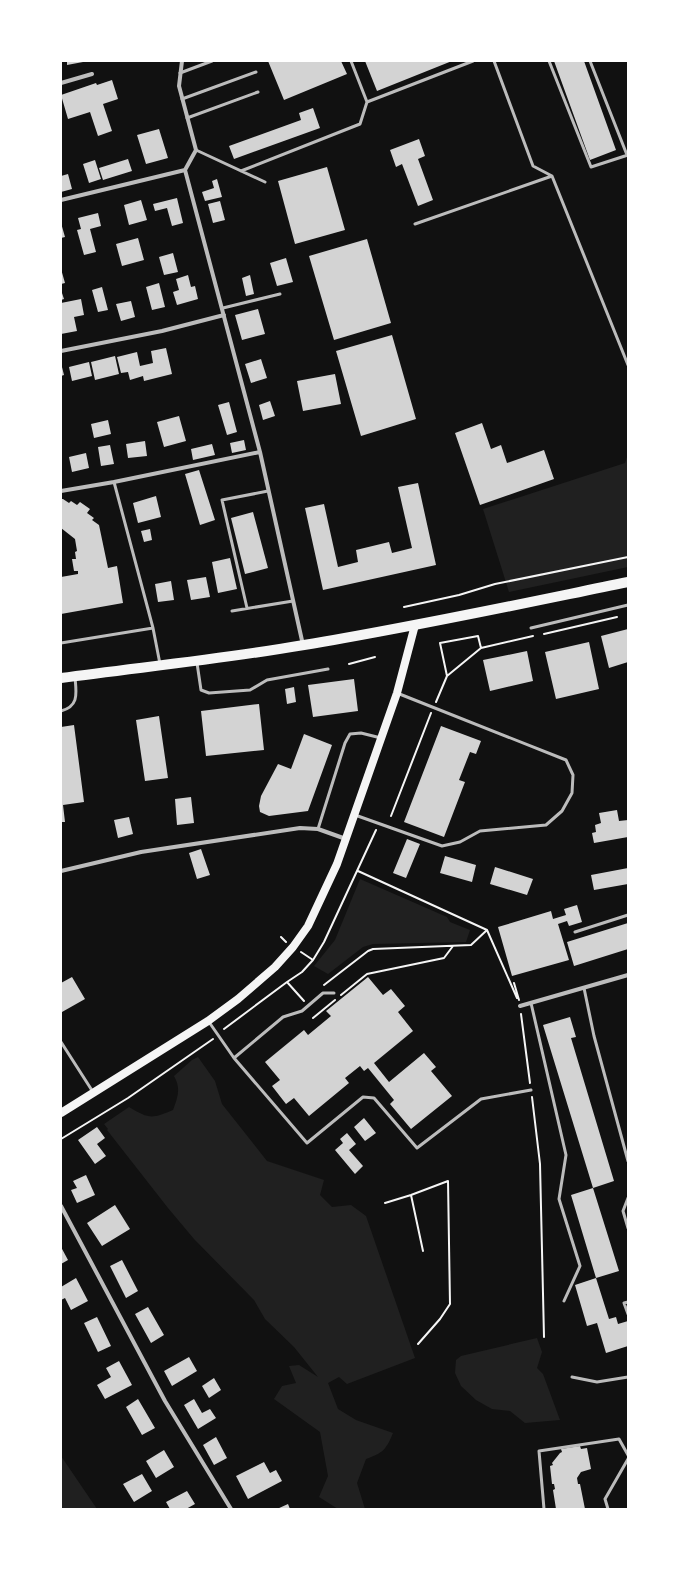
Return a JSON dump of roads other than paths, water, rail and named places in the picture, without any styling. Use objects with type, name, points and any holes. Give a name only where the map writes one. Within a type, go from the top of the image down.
[{"type":"main road","points":[[61,678],[197,662],[304,645],[415,625],[628,582]]},
{"type":"main road","points":[[61,1113],[208,1020],[238,999],[270,972],[293,947],[308,926],[337,864],[382,739],[397,693],[415,625]]},
{"type":"street","points":[[182,61],[178,86],[196,150],[185,170],[260,452],[304,645]]},
{"type":"street","points":[[61,83],[92,74]]},
{"type":"street","points":[[61,200],[185,170]]},
{"type":"street","points":[[61,351],[162,331],[224,315]]},
{"type":"street","points":[[61,491],[114,482],[260,452]]},
{"type":"street","points":[[61,871],[149,850],[300,828],[318,829],[346,839]]},
{"type":"street","points":[[520,1006],[628,975]]},
{"type":"street","points":[[61,1206],[165,1401],[231,1509]]},
{"type":"lane","points":[[180,73],[212,61]]},
{"type":"lane","points":[[241,171],[360,124],[367,102],[351,61]]},
{"type":"lane","points":[[367,102],[473,61]]},
{"type":"lane","points":[[494,61],[533,166],[552,176],[628,365]]},
{"type":"lane","points":[[549,61],[591,167],[627,155],[590,61]]},
{"type":"lane","points":[[182,99],[256,72]]},
{"type":"lane","points":[[187,118],[258,92]]},
{"type":"lane","points":[[196,150],[265,182]]},
{"type":"lane","points":[[415,224],[552,176]]},
{"type":"lane","points":[[222,308],[280,294]]},
{"type":"lane","points":[[114,482],[153,628],[160,666]]},
{"type":"lane","points":[[247,608],[222,500],[268,491]]},
{"type":"lane","points":[[232,611],[293,601]]},
{"type":"lane","points":[[531,628],[628,605]]},
{"type":"lane","points":[[61,643],[153,628]]},
{"type":"lane","points":[[197,662],[201,690],[209,694],[250,690],[267,680],[328,669]]},
{"type":"lane","points":[[61,711],[71,706],[76,698],[75,676]]},
{"type":"lane","points":[[355,815],[442,846],[460,842],[480,831],[546,825],[562,811],[572,793],[573,775],[566,760],[397,693]]},
{"type":"lane","points":[[318,829],[345,743],[350,734],[361,733],[382,739]]},
{"type":"lane","points":[[576,932],[628,915]]},
{"type":"lane","points":[[584,988],[594,1036],[628,1161]]},
{"type":"lane","points":[[234,1058],[283,1017],[302,1011],[323,994],[334,993]]},
{"type":"lane","points":[[531,1003],[566,1155],[559,1200],[580,1266],[564,1302]]},
{"type":"lane","points":[[208,1020],[234,1058],[307,1143],[363,1097],[374,1098],[418,1148],[481,1099],[531,1090]]},
{"type":"lane","points":[[61,1042],[93,1092]]},
{"type":"lane","points":[[628,1198],[623,1211],[628,1228]]},
{"type":"lane","points":[[628,1302],[624,1303],[628,1314]]},
{"type":"lane","points":[[572,1377],[597,1382],[628,1377]]},
{"type":"lane","points":[[544,1509],[539,1451],[619,1439],[628,1455]]},
{"type":"lane","points":[[608,1509],[605,1499],[628,1459]]}]
